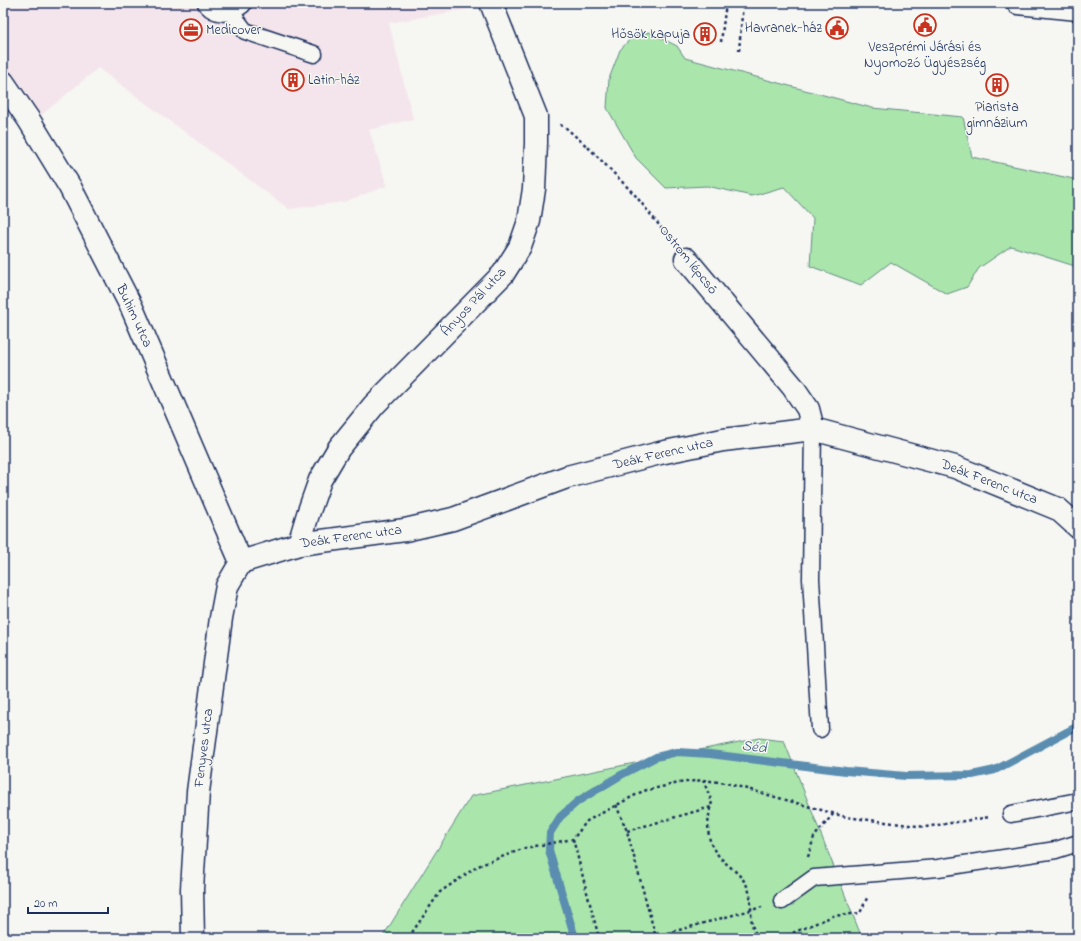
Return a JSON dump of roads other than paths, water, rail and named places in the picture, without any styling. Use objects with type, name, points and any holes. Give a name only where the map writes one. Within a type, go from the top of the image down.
[{"type":"street","name":"Ányos Pál utca","points":[[299,544],[320,480],[339,448],[374,405],[503,274],[520,247],[529,221],[534,188],[536,116],[490,3]]},
{"type":"street","points":[[1018,3],[1078,9]]},
{"type":"street","name":"Buhim utca","points":[[3,82],[29,120],[70,187],[132,308],[241,562]]},
{"type":"street","name":"Ostrom lépcső","points":[[686,259],[794,387],[808,409],[813,429]]},
{"type":"street","name":"Deák Ferenc utca","points":[[241,562],[299,544],[406,530],[453,519],[567,477],[660,453],[724,440],[813,429],[955,466],[1058,510],[1078,527]]},
{"type":"street","name":"Fenyves utca","points":[[193,938],[192,889],[198,792],[221,618],[227,586],[241,562]]},
{"type":"lane","points":[[226,5],[245,31],[314,54]]},
{"type":"lane","points":[[813,429],[811,579],[820,729]]},
{"type":"lane","points":[[1011,814],[1078,801]]},
{"type":"lane","points":[[782,901],[814,878],[938,868],[1056,850],[1078,843]]},
{"type":"waterway","name":"Séd","points":[[575,938],[549,850],[550,833],[560,817],[578,801],[621,775],[656,757],[677,752],[710,754],[846,771],[906,776],[972,775],[995,770],[1078,726]]},
{"type":"place","name":"Veszprémi Járási és Nyomozó Ügyészség","points":[[925,25]]},
{"type":"place","name":"Havranek-ház","points":[[837,28]]},
{"type":"place","name":"Medicover","points":[[191,30]]},
{"type":"place","name":"Hősök kapuja","points":[[705,34]]},
{"type":"place","name":"Latin-ház","points":[[293,80]]},
{"type":"place","name":"Piarista gimnázium","points":[[997,85]]}]
